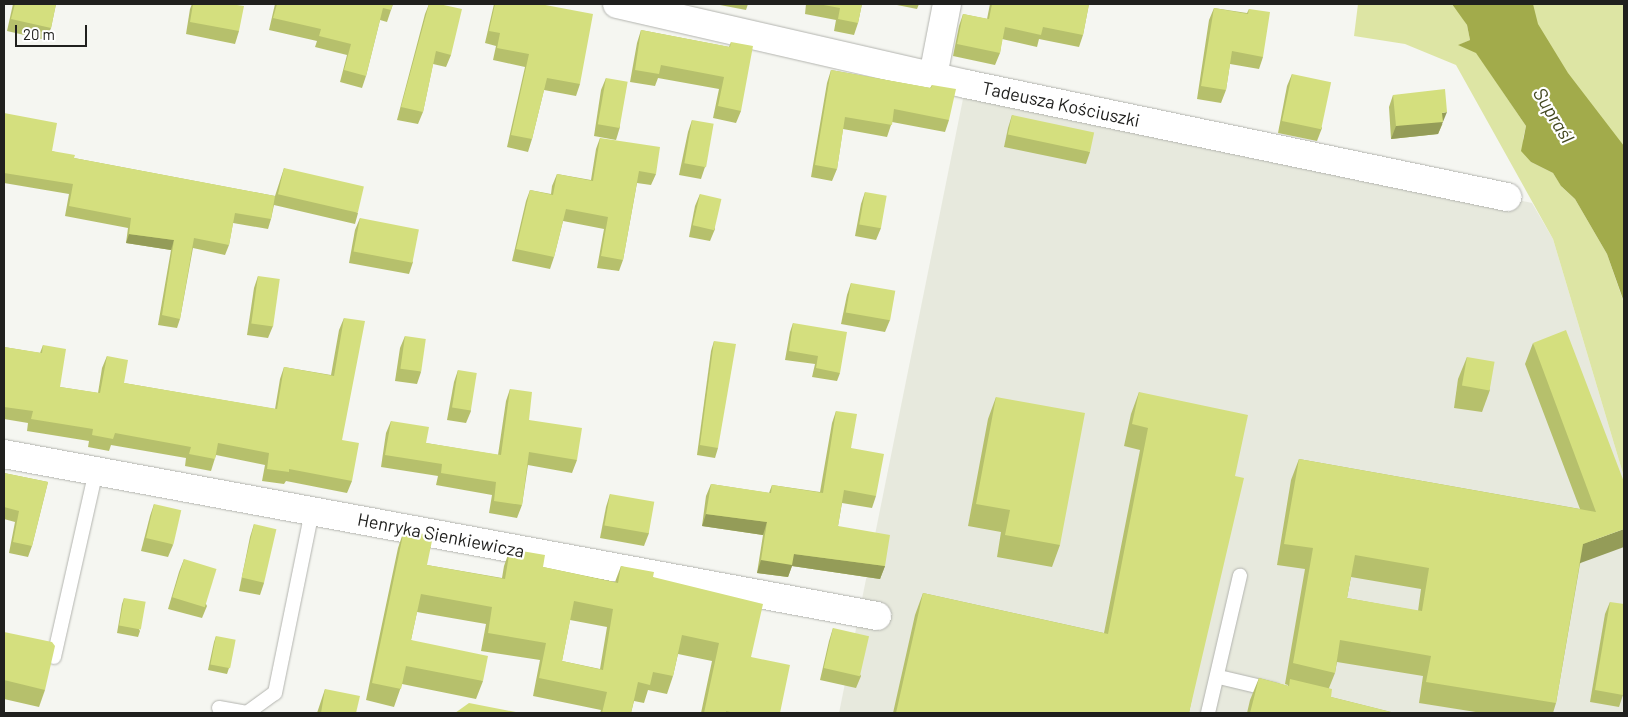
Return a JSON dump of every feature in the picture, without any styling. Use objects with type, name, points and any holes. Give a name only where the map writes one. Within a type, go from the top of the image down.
[{"type":"street","name":"Tadeusza Kościuszki","points":[[617,4],[933,76],[1507,197]]},
{"type":"street","points":[[933,76],[947,4]]},
{"type":"street","name":"Henryka Sienkiewicza","points":[[4,454],[877,616]]},
{"type":"lane","points":[[54,658],[96,471]]},
{"type":"lane","points":[[219,708],[247,713],[275,693],[312,511]]},
{"type":"lane","points":[[1208,713],[1219,677],[1240,576]]},
{"type":"lane","points":[[1219,677],[1284,693]]},
{"type":"shaded area","points":[[1358,4],[1454,4],[1467,25],[1470,40],[1459,45],[1476,52],[1526,126],[1523,139],[1531,162],[1553,173],[1562,187],[1575,199],[1607,254],[1624,303],[1624,477],[1553,239],[1456,65],[1405,44],[1354,36]]},
{"type":"shaded area","points":[[1481,4],[1624,4],[1624,257]]},
{"type":"shaded area","points":[[966,84],[1532,203],[1553,239],[1624,477],[1624,713],[839,713]]},
{"type":"water","name":"Supraśl","points":[[1452,4],[1533,4],[1538,24],[1568,73],[1624,146],[1624,302],[1607,254],[1575,199],[1561,186],[1553,173],[1531,162],[1521,151],[1526,126],[1476,53],[1458,45],[1470,40],[1467,25]]},
{"type":"building","points":[[15,4],[56,4],[51,28],[11,19]]},
{"type":"building","points":[[193,4],[244,6],[239,31],[190,22]]},
{"type":"building","points":[[277,4],[393,4],[391,10],[383,8],[366,76],[344,70],[351,44],[319,36],[321,29],[273,18]]},
{"type":"building","points":[[429,4],[462,9],[451,55],[436,51],[423,112],[401,107]]},
{"type":"building","points":[[495,4],[540,4],[593,14],[580,84],[547,78],[532,139],[511,135],[529,54],[497,48],[500,33],[489,31]]},
{"type":"building","points":[[818,4],[862,4],[858,23],[838,19],[840,8]]},
{"type":"building","points":[[992,4],[1089,4],[1083,35],[1043,27],[1041,35],[1005,27],[1000,53],[957,44],[963,14],[989,19]]},
{"type":"building","points":[[1214,8],[1248,14],[1249,9],[1270,12],[1263,57],[1232,51],[1226,90],[1201,86]]},
{"type":"building","points":[[641,30],[730,47],[731,42],[753,46],[741,111],[718,106],[724,77],[661,65],[659,74],[635,70]]},
{"type":"building","points":[[831,70],[931,88],[932,85],[956,89],[949,120],[894,109],[892,125],[845,117],[837,169],[815,165]]},
{"type":"building","points":[[1292,74],[1331,82],[1321,129],[1282,121]]},
{"type":"building","points":[[606,78],[628,82],[620,128],[598,124]]},
{"type":"building","points":[[1445,89],[1447,112],[1442,113],[1443,122],[1396,126],[1393,95]]},
{"type":"building","points":[[4,113],[57,123],[52,151],[75,155],[74,158],[275,196],[271,219],[235,213],[229,245],[194,238],[180,319],[162,315],[174,240],[129,234],[131,218],[69,206],[73,184],[4,173]]},
{"type":"building","points":[[1012,115],[1094,132],[1090,152],[1008,135]]},
{"type":"building","points":[[692,120],[714,124],[706,167],[684,163]]},
{"type":"building","points":[[600,138],[660,147],[656,174],[639,171],[623,260],[601,256],[608,217],[566,209],[554,257],[516,249],[530,190],[553,195],[557,174],[593,181]]},
{"type":"building","points":[[284,168],[364,186],[358,213],[278,194]]},
{"type":"building","points":[[865,192],[887,196],[881,228],[859,224]]},
{"type":"building","points":[[700,194],[721,199],[714,230],[693,225]]},
{"type":"building","points":[[360,218],[419,229],[412,263],[354,251]]},
{"type":"building","points":[[258,276],[280,279],[273,327],[251,324]]},
{"type":"building","points":[[851,283],[895,291],[890,320],[846,313]]},
{"type":"building","points":[[344,318],[365,321],[342,440],[359,443],[352,481],[289,469],[289,472],[267,469],[269,453],[218,443],[215,459],[189,454],[191,447],[115,433],[113,439],[92,435],[93,429],[31,419],[33,411],[4,407],[4,347],[42,353],[43,345],[66,349],[60,387],[100,393],[107,356],[128,360],[124,383],[277,409],[284,367],[334,376]]},
{"type":"building","points":[[793,323],[847,332],[840,373],[816,368],[818,356],[789,351]]},
{"type":"building","points":[[1566,330],[1624,482],[1624,529],[1583,544],[1556,703],[1426,682],[1431,656],[1340,640],[1335,673],[1293,663],[1313,548],[1284,544],[1299,459],[1596,512],[1533,343]],"holes":[[[1355,555],[1429,568],[1422,611],[1347,598]]]},
{"type":"building","points":[[405,336],[426,339],[421,372],[400,369]]},
{"type":"building","points":[[714,341],[736,344],[718,448],[700,445]]},
{"type":"building","points":[[1467,357],[1495,362],[1490,390],[1462,386]]},
{"type":"building","points":[[458,370],[477,373],[471,411],[452,408]]},
{"type":"building","points":[[510,389],[532,392],[529,420],[582,428],[577,460],[529,452],[522,505],[494,501],[496,482],[441,473],[442,464],[385,455],[391,421],[429,427],[426,443],[501,455]]},
{"type":"building","points":[[1139,392],[1248,415],[1235,476],[1244,478],[1189,713],[896,713],[923,593],[1108,634],[1148,428],[1132,424]]},
{"type":"building","points":[[996,397],[1085,413],[1060,545],[1005,535],[1010,510],[976,504]]},
{"type":"building","points":[[836,411],[857,414],[851,448],[884,454],[876,496],[844,490],[838,526],[890,535],[885,566],[794,554],[792,565],[761,560],[767,522],[706,514],[711,484],[771,493],[772,485],[823,493]]},
{"type":"building","points":[[4,473],[48,482],[32,546],[13,542],[19,511],[4,507]]},
{"type":"building","points":[[610,494],[654,502],[649,533],[604,526]]},
{"type":"building","points":[[154,504],[181,510],[173,544],[146,538]]},
{"type":"building","points":[[254,524],[276,529],[264,583],[242,578]]},
{"type":"building","points":[[404,530],[433,536],[427,565],[505,579],[510,549],[545,555],[543,567],[618,583],[621,566],[654,572],[653,577],[763,604],[751,657],[790,665],[780,713],[735,713],[726,711],[726,713],[704,713],[719,643],[682,635],[673,676],[653,672],[650,685],[638,682],[631,713],[602,713],[607,692],[539,678],[546,643],[488,633],[492,607],[421,594],[411,640],[488,656],[483,681],[406,666],[401,689],[372,683]],"holes":[[[574,601],[613,609],[603,670],[562,661]]]},
{"type":"building","points":[[184,559],[217,569],[205,607],[172,597]]},
{"type":"building","points":[[124,598],[146,602],[141,629],[119,626]]},
{"type":"building","points":[[1610,602],[1624,604],[1623,695],[1595,690]]},
{"type":"building","points":[[833,628],[869,636],[860,676],[824,668]]},
{"type":"building","points":[[4,632],[52,642],[55,646],[45,690],[4,680]]},
{"type":"building","points":[[216,636],[236,640],[230,668],[210,664]]},
{"type":"building","points":[[1259,678],[1289,686],[1290,679],[1332,689],[1331,697],[1395,713],[1250,713]]},
{"type":"building","points":[[325,689],[360,696],[356,713],[321,713]]},
{"type":"building","points":[[469,703],[521,713],[455,713]]}]
